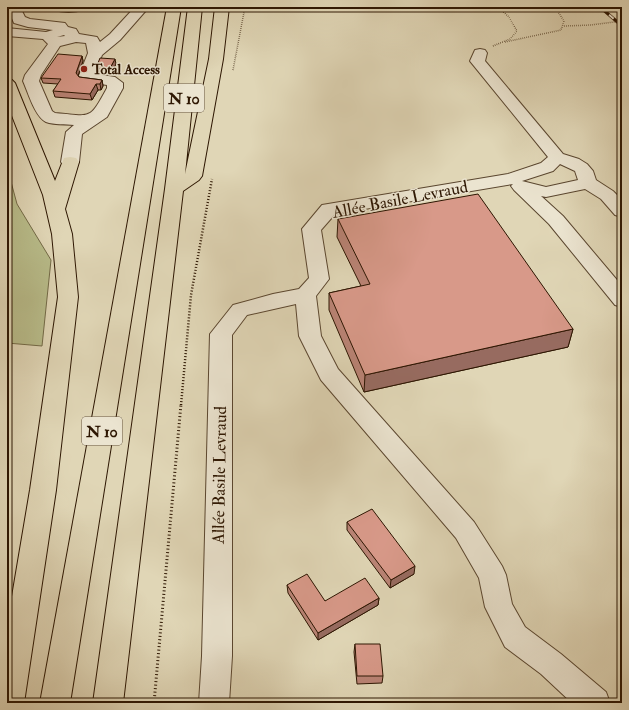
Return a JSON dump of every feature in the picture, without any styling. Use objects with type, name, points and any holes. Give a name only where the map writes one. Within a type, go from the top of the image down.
[{"type":"main road","points":[[58,7],[79,7]]},
{"type":"main road","name":"N 10","points":[[55,703],[174,7]]},
{"type":"main road","name":"N 10","points":[[108,703],[174,189],[195,7]]},
{"type":"main road","points":[[174,189],[193,176],[216,59],[222,7]]},
{"type":"main road","points":[[7,83],[52,196],[62,234],[68,297],[43,490],[9,703]]},
{"type":"main road","points":[[55,210],[70,162]]},
{"type":"street","points":[[13,7],[19,20],[28,23],[60,26],[62,37],[33,75],[31,81],[44,113],[51,118],[89,121]]},
{"type":"street","points":[[95,53],[116,37],[142,7]]},
{"type":"street","points":[[7,32],[92,40],[95,53],[86,78],[110,80],[115,82],[115,88],[101,114],[74,132],[70,162]]},
{"type":"street","points":[[480,53],[477,61],[557,158],[580,165],[586,174],[588,183]]},
{"type":"street","name":"Allée Basile Levraud","points":[[214,703],[217,656],[221,334],[240,310],[273,301],[306,295],[319,279],[311,229],[329,209],[517,183],[547,167],[557,158]]},
{"type":"street","points":[[517,183],[546,192],[588,183],[608,195],[622,211]]},
{"type":"street","points":[[517,183],[556,220],[622,300]]},
{"type":"street","points":[[306,295],[310,336],[329,374],[465,530],[492,575],[499,607],[515,637],[551,664],[595,703]]},
{"type":"path","points":[[231,77],[245,7]]},
{"type":"path","points":[[498,7],[510,17],[517,31],[514,36],[505,42]]},
{"type":"path","points":[[555,7],[562,15],[564,26]]},
{"type":"path","points":[[480,53],[491,46],[554,32],[561,30],[564,26],[591,25],[622,21]]},
{"type":"path","points":[[154,703],[191,295],[213,178]]},
{"type":"green space","points":[[7,167],[17,204],[51,260],[42,346],[7,343]]},
{"type":"building","points":[[58,54],[82,56],[76,73],[79,77],[102,80],[100,84],[96,84],[90,94],[53,91],[61,79],[41,78]]},
{"type":"building","points":[[100,58],[115,59],[109,70],[96,68]]},
{"type":"building","points":[[478,194],[573,329],[365,375],[329,293],[370,284],[338,219]]},
{"type":"building","points":[[372,509],[415,566],[391,580],[347,522]]},
{"type":"building","points":[[307,574],[325,601],[365,578],[379,598],[318,633],[287,585]]},
{"type":"building","points":[[355,644],[380,644],[383,676],[357,676]]},
{"type":"railway","points":[[600,7],[622,26]]},
{"type":"railway","points":[[617,7],[622,11]]},
{"type":"place","name":"Total Access","points":[[84,69]]}]
